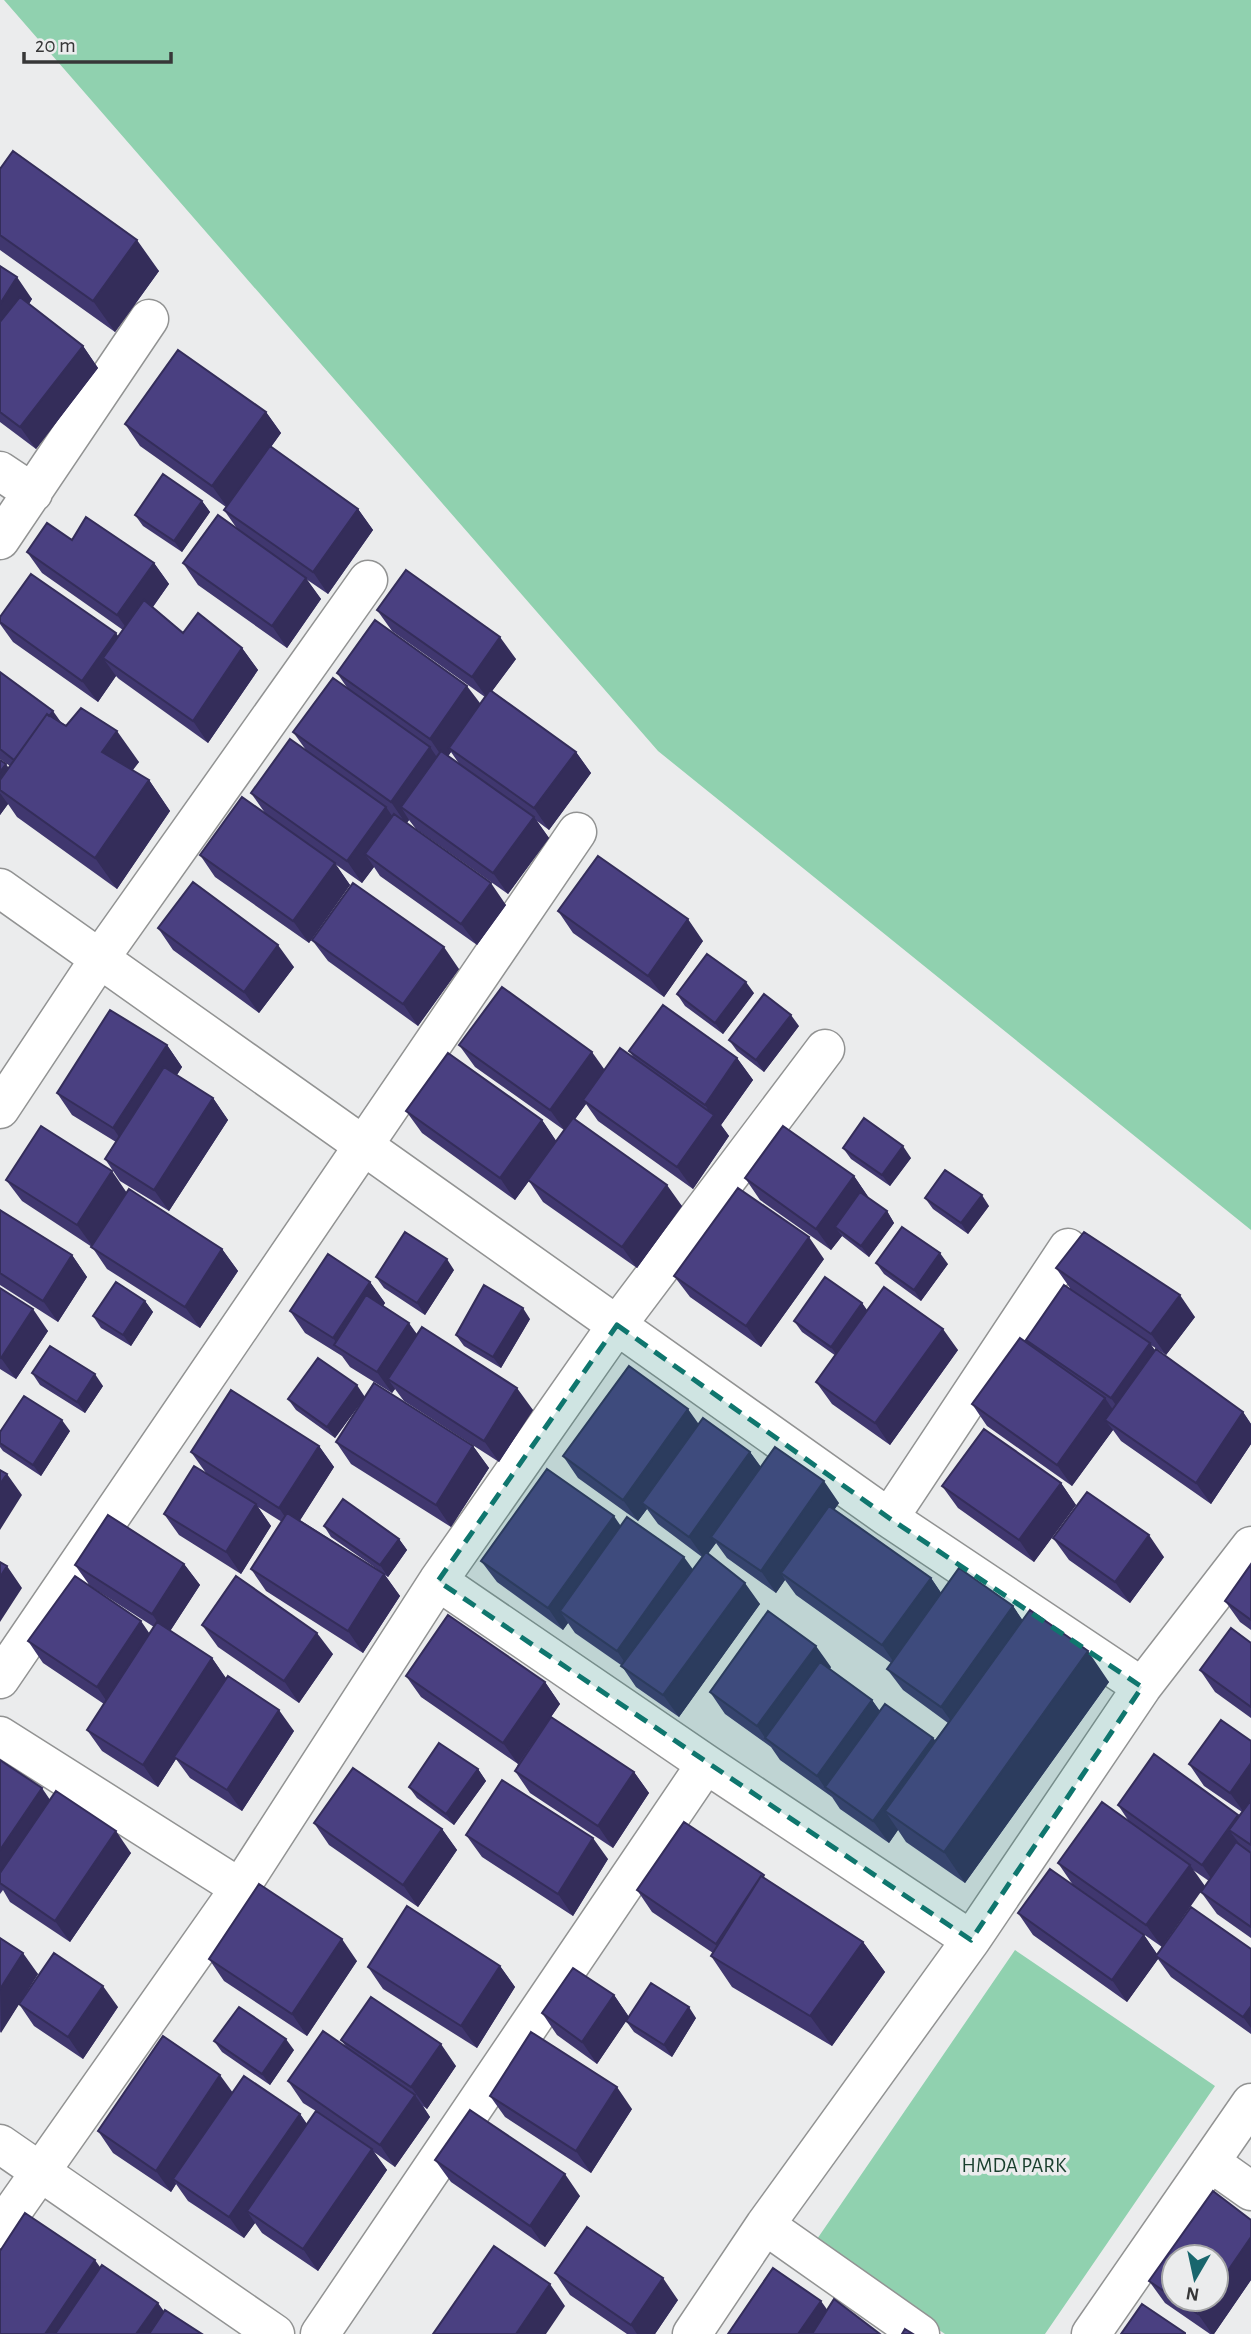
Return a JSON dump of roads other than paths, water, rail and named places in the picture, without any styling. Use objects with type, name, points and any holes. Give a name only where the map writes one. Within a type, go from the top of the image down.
[{"type":"street","points":[[0,541],[149,319]]},
{"type":"street","points":[[0,471],[33,493]]},
{"type":"street","points":[[0,1109],[100,958],[368,580]]},
{"type":"street","points":[[0,1679],[577,832]]},
{"type":"street","points":[[0,888],[889,1518],[1142,1687]]},
{"type":"street","points":[[0,2229],[240,1888],[438,1581],[617,1325],[825,1049]]},
{"type":"street","points":[[889,1518],[1068,1248]]},
{"type":"street","points":[[692,2334],[765,2225],[971,1940],[1142,1687],[1251,1546]]},
{"type":"street","points":[[438,1581],[706,1765],[971,1940]]},
{"type":"street","points":[[0,1737],[240,1888]]},
{"type":"street","points":[[320,2334],[706,1765]]},
{"type":"street","points":[[1091,2334],[1251,2103]]},
{"type":"street","points":[[0,2144],[275,2334]]},
{"type":"street","points":[[1210,2162],[1251,2191]]},
{"type":"street","points":[[765,2225],[920,2334]]},
{"type":"park label","name":"HMDA PARK","points":[[1014,2165]]}]
